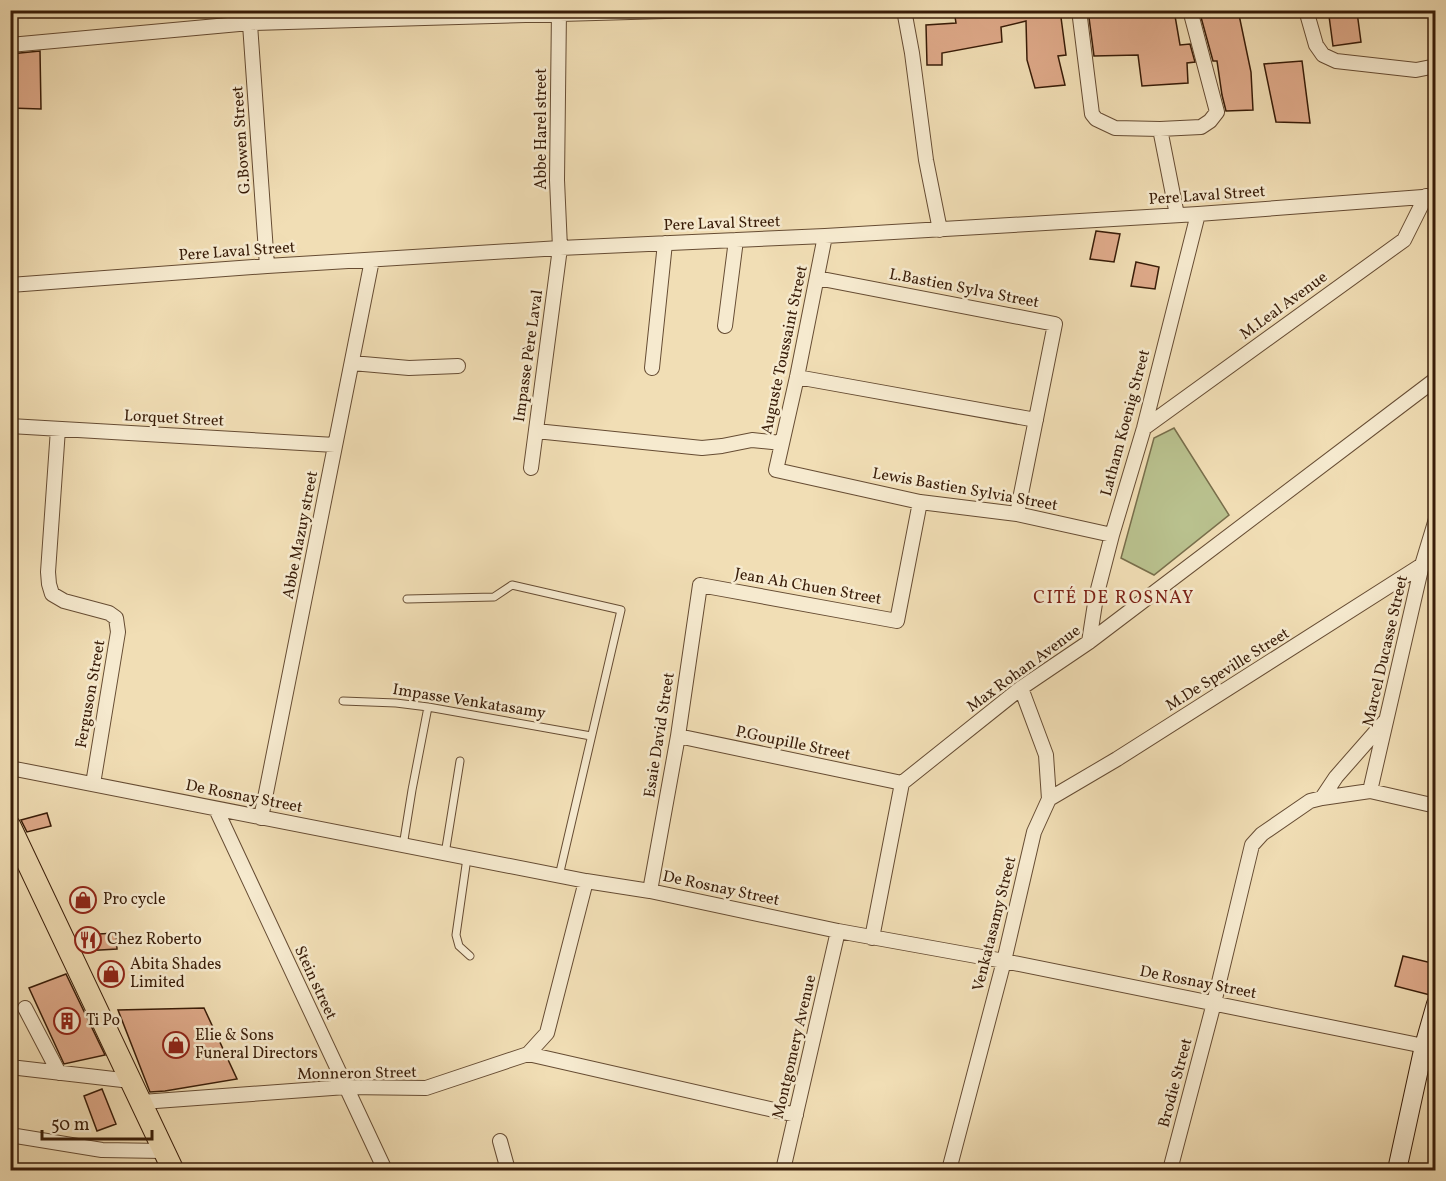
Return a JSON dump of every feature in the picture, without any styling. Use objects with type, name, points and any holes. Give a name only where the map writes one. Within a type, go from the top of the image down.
[{"type":"main road","points":[[10,826],[173,1170]]},
{"type":"main road","points":[[1397,1170],[1424,1046],[1436,1004]]},
{"type":"street","points":[[10,45],[249,17],[701,10]]},
{"type":"street","points":[[904,10],[926,160],[940,230]]},
{"type":"street","points":[[1079,10],[1092,114],[1096,119],[1115,128],[1160,129],[1201,127],[1217,112],[1190,10]]},
{"type":"street","points":[[1306,10],[1316,45],[1323,55],[1336,61],[1416,70],[1436,66]]},
{"type":"street","name":"Abbe Harel street","points":[[559,13],[557,180],[560,248]]},
{"type":"street","name":"G.Bowen Street","points":[[249,17],[267,267]]},
{"type":"street","points":[[1160,129],[1178,215]]},
{"type":"street","name":"Pere Laval Street","points":[[10,285],[560,248],[940,230],[1198,214],[1431,196]]},
{"type":"street","name":"M.Leal Avenue","points":[[1144,428],[1404,240],[1431,196]]},
{"type":"street","name":"Latham Koenig Street","points":[[1089,642],[1096,597],[1144,428],[1198,214]]},
{"type":"street","name":"Auguste Toussaint Street","points":[[776,470],[825,236]]},
{"type":"street","points":[[725,326],[736,240]]},
{"type":"street","points":[[652,368],[665,243]]},
{"type":"street","name":"Impasse Père Laval","points":[[531,468],[560,248]]},
{"type":"street","name":"Abbe Mazuy street","points":[[261,818],[372,260]]},
{"type":"street","name":"L.Bastien Sylva Street","points":[[817,278],[1055,324],[1017,514]]},
{"type":"street","points":[[352,363],[409,368],[458,366]]},
{"type":"street","points":[[797,377],[1036,420]]},
{"type":"street","name":"Max Rohan Avenue","points":[[902,783],[1021,688],[1089,642],[1436,379]]},
{"type":"street","name":"Lorquet Street","points":[[10,426],[335,445]]},
{"type":"street","name":"Ferguson Street","points":[[58,429],[49,584],[52,594],[64,601],[109,613],[116,618],[118,632],[93,784]]},
{"type":"street","points":[[536,431],[702,448],[752,440],[782,443]]},
{"type":"street","name":"Lewis Bastien Sylvia Street","points":[[776,470],[920,502],[1017,514],[1113,535]]},
{"type":"street","name":"Jean Ah Chuen Street","points":[[699,585],[897,621],[920,502]]},
{"type":"street","name":"Marcel Ducasse Street","points":[[1370,791],[1422,565],[1436,519]]},
{"type":"street","name":"M.De Speville Street","points":[[1049,799],[1118,759],[1422,565]]},
{"type":"street","name":"Esaie David Street","points":[[650,891],[678,736],[699,585]]},
{"type":"street","name":"Venkatasamy Street","points":[[949,1170],[1004,961],[1034,832],[1049,799],[1046,755],[1021,688]]},
{"type":"street","points":[[1214,1003],[1252,845],[1262,834],[1316,800],[1387,719]]},
{"type":"street","name":"P.Goupille Street","points":[[678,736],[902,783]]},
{"type":"street","name":"De Rosnay Street","points":[[10,768],[559,876],[650,891],[872,938],[1004,961],[1424,1046]]},
{"type":"street","points":[[872,938],[902,783]]},
{"type":"street","points":[[1316,800],[1370,791],[1436,806]]},
{"type":"street","name":"Stein street","points":[[216,809],[385,1170]]},
{"type":"street","points":[[586,881],[547,1033],[528,1054],[796,1115]]},
{"type":"street","name":"Montgomery Avenue","points":[[783,1170],[838,931]]},
{"type":"street","name":"Brodie Street","points":[[1170,1170],[1214,1003]]},
{"type":"street","points":[[25,1008],[59,1073]]},
{"type":"street","name":"Monneron Street","points":[[141,1102],[346,1088],[426,1089],[528,1054]]},
{"type":"street","points":[[10,1067],[131,1082]]},
{"type":"street","points":[[10,1135],[102,1150],[164,1151]]},
{"type":"street","points":[[500,1141],[508,1170]]},
{"type":"lane","points":[[407,599],[494,597],[512,585],[621,610],[559,876]]},
{"type":"lane","name":"Impasse Venkatasamy","points":[[343,701],[428,707],[591,736]]},
{"type":"lane","points":[[403,846],[428,707]]},
{"type":"lane","points":[[445,854],[460,762]]},
{"type":"lane","points":[[467,858],[456,935],[459,946],[470,956]]},
{"type":"green space","points":[[1174,428],[1229,515],[1154,575],[1121,558],[1154,438]]},
{"type":"building","points":[[954,10],[1060,10],[1066,55],[1058,56],[1065,85],[1035,88],[1027,60],[1026,21],[1001,27],[1002,42],[942,53],[942,65],[927,65],[926,25],[956,23]]},
{"type":"building","points":[[1088,10],[1174,10],[1180,45],[1190,44],[1195,62],[1187,63],[1188,83],[1142,86],[1138,55],[1094,56]]},
{"type":"building","points":[[1199,10],[1238,10],[1251,72],[1253,110],[1226,111],[1217,61],[1213,61]]},
{"type":"building","points":[[1357,12],[1361,42],[1333,46],[1329,16]]},
{"type":"building","points":[[40,51],[41,109],[10,108],[10,54]]},
{"type":"building","points":[[1302,61],[1310,123],[1276,122],[1264,64]]},
{"type":"building","points":[[1096,231],[1120,234],[1114,262],[1090,259]]},
{"type":"building","points":[[1136,262],[1159,267],[1155,289],[1131,286]]},
{"type":"building","points":[[47,813],[51,826],[27,832],[21,820]]},
{"type":"building","points":[[116,933],[117,949],[83,951],[81,935]]},
{"type":"building","points":[[1403,956],[1436,964],[1436,978],[1432,994],[1395,986]]},
{"type":"building","name":"Ti Po","points":[[66,974],[105,1055],[64,1064],[29,988]]},
{"type":"building","name":"Elie & Sons Funeral Directors","points":[[204,1008],[237,1079],[150,1092],[118,1010]]},
{"type":"building","points":[[102,1089],[116,1124],[97,1131],[84,1096]]},
{"type":"place","name":"Pro cycle","points":[[83,900]]},
{"type":"place","name":"Chez Roberto","points":[[88,940]]},
{"type":"place","name":"Abita Shades Limited","points":[[111,974]]},
{"type":"place","name":"Ti Po","points":[[67,1021]]},
{"type":"place","name":"Elie & Sons Funeral Directors","points":[[176,1045]]},
{"type":"district","name":"CITÉ DE ROSNAY","points":[[1114,598]]}]
